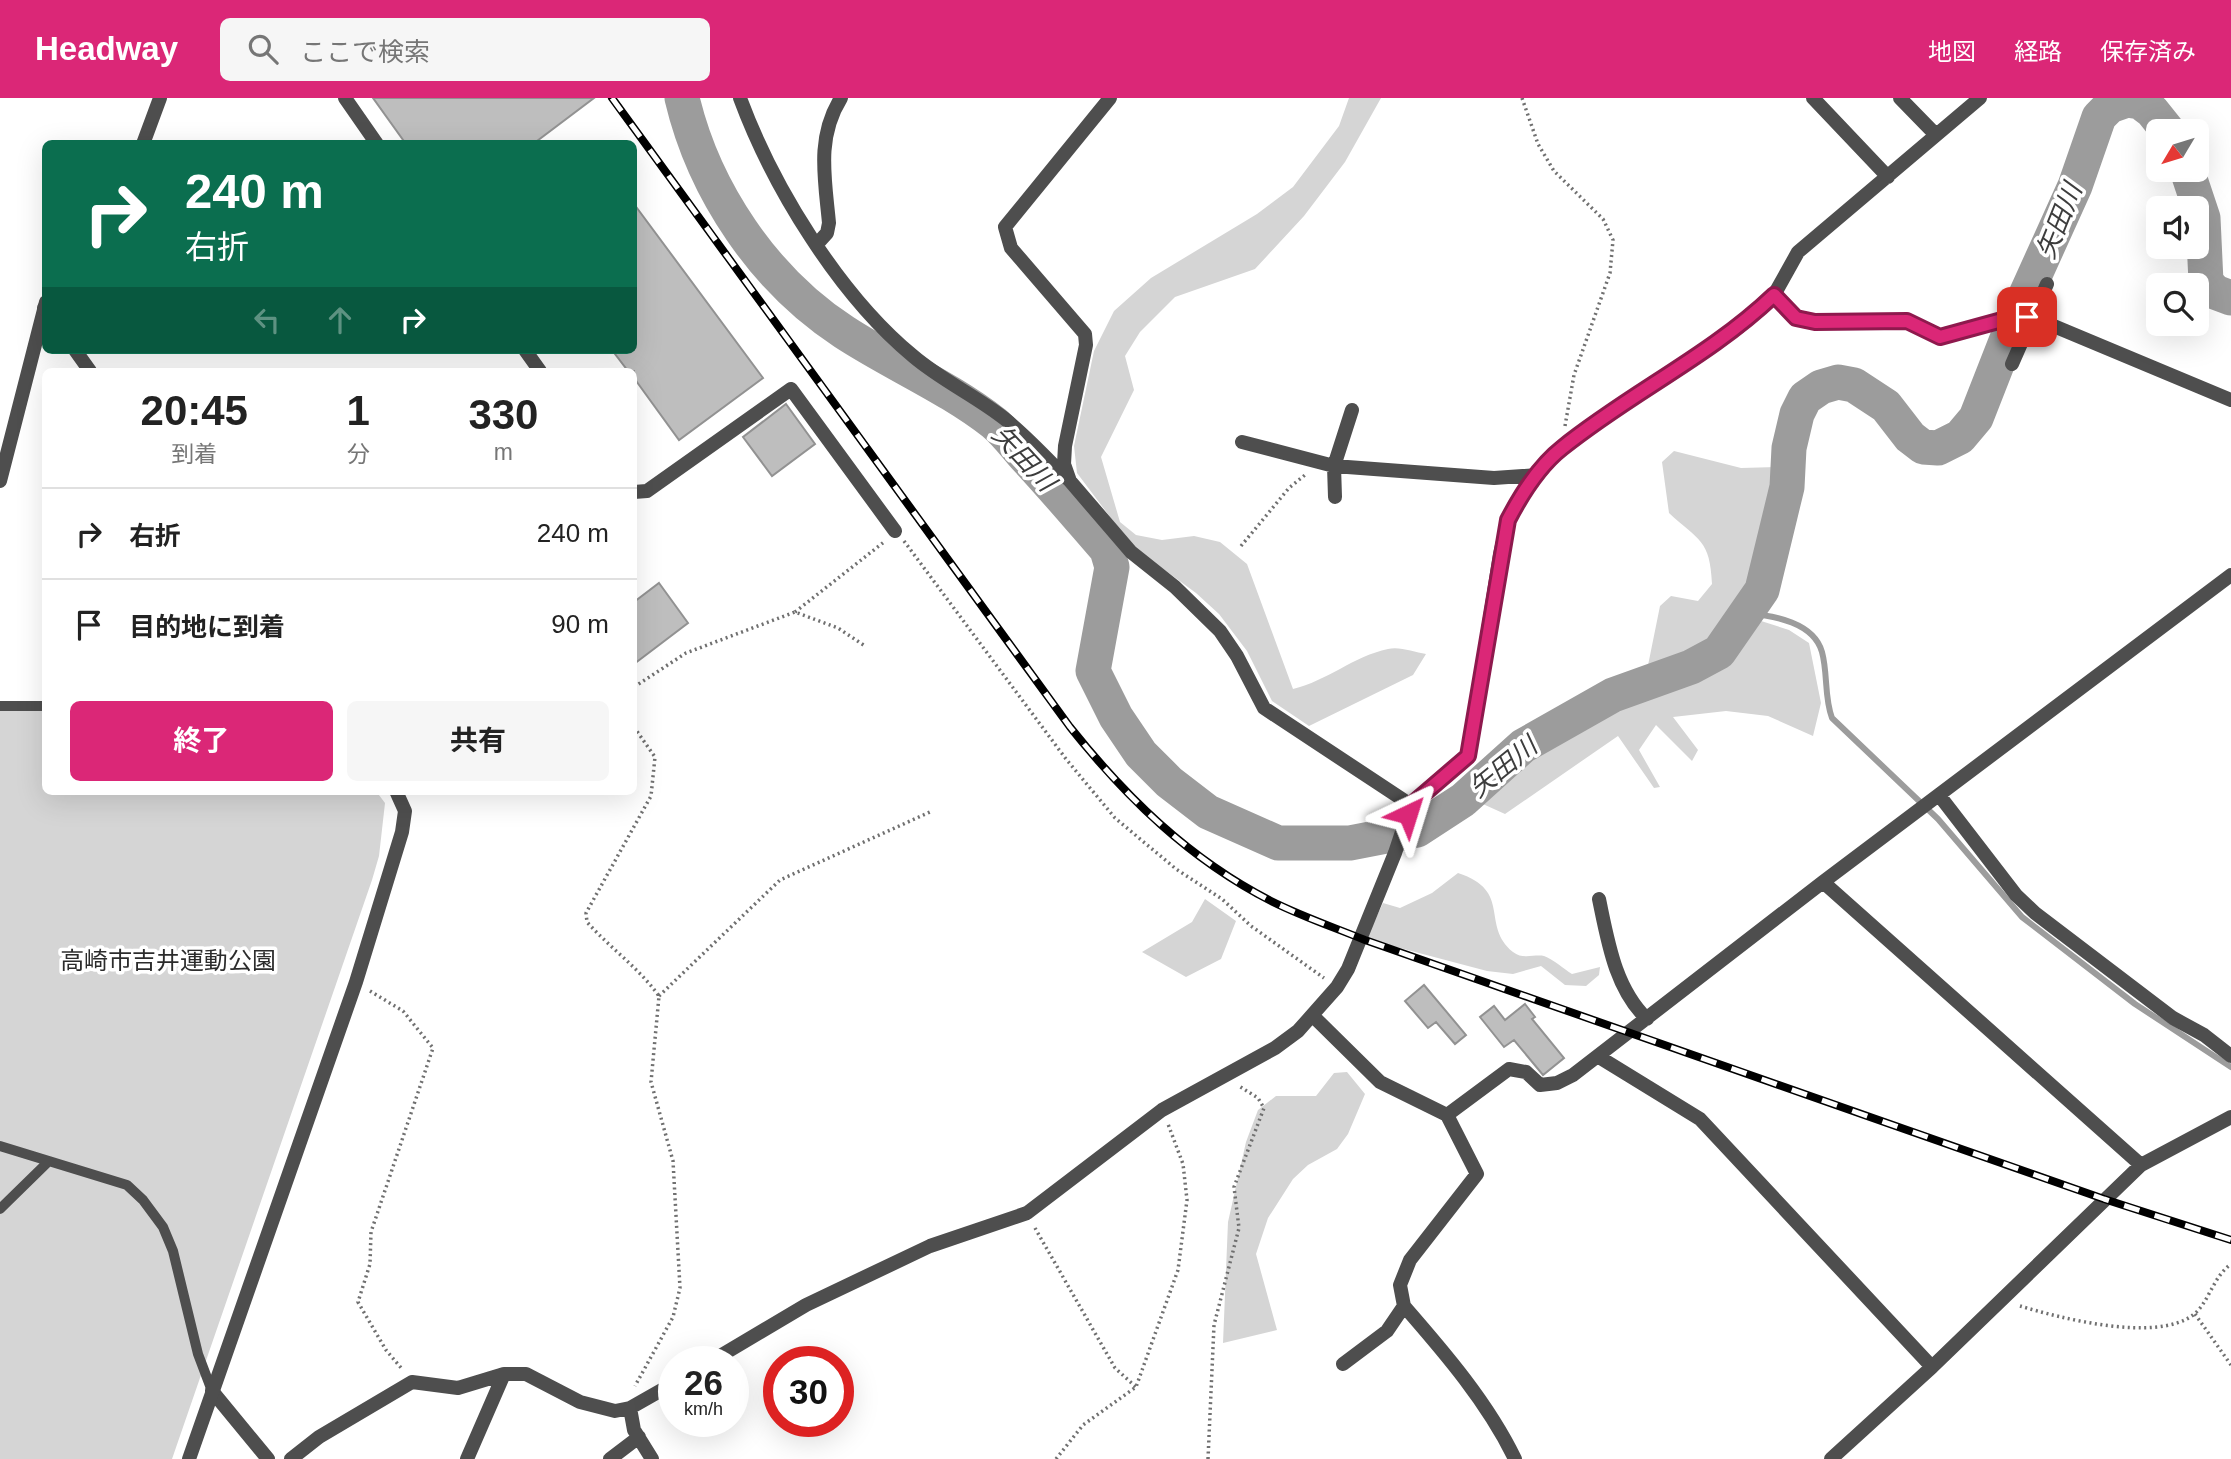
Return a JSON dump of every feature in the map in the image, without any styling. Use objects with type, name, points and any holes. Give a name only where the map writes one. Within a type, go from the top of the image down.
[{"type":"street","points":[[144,140],[160,98]]},
{"type":"street","points":[[345,98],[374,140]]},
{"type":"street","points":[[740,98],[781,186],[817,244],[855,294],[914,357],[1004,418],[1070,481],[1130,552],[1175,587],[1220,631],[1237,656],[1264,708],[1410,810]]},
{"type":"street","points":[[817,244],[827,233],[829,223],[822,155],[826,132],[841,98]]},
{"type":"street","points":[[1070,481],[1064,464],[1065,446],[1086,345],[1085,334],[1011,248],[1004,227],[1110,98]]},
{"type":"street","points":[[1813,98],[1888,177]]},
{"type":"street","points":[[1900,98],[1936,135]]},
{"type":"street","points":[[737,1346],[806,1306],[930,1246],[1027,1213],[1162,1110],[1275,1048],[1313,1016],[1348,969],[1410,810],[1468,756],[1508,520],[1521,495],[1560,448],[1739,327],[1774,295],[1798,252],[1977,99]]},
{"type":"street","points":[[2012,363],[2029,317],[2047,284]]},
{"type":"street","points":[[1774,295],[1796,318],[1815,322],[1907,321],[1940,337],[2002,320],[2029,317],[2231,401]]},
{"type":"street","points":[[0,481],[42,319]]},
{"type":"street","points":[[637,492],[647,491],[792,388],[895,531]]},
{"type":"street","points":[[1335,497],[1334,466],[1352,410]]},
{"type":"street","points":[[1242,442],[1334,466],[1493,478],[1538,475]]},
{"type":"street","points":[[1447,1115],[1510,1069],[1526,1072],[1540,1085],[1557,1083],[1599,1057],[1823,881],[2231,575]]},
{"type":"street","points":[[189,1459],[356,982],[402,832],[405,811],[398,795]]},
{"type":"street","points":[[1939,795],[2016,895],[2035,913],[2173,1018],[2204,1035],[2231,1056]]},
{"type":"street","points":[[1823,881],[2141,1165]]},
{"type":"street","points":[[1599,900],[1609,950],[1629,1002],[1647,1019]]},
{"type":"street","points":[[1313,1016],[1381,1082],[1447,1115],[1477,1174],[1410,1260],[1400,1285],[1404,1306],[1442,1350],[1505,1438],[1515,1459]]},
{"type":"street","points":[[1599,1057],[1700,1119],[1932,1367]]},
{"type":"street","points":[[1831,1459],[1932,1367],[2141,1165],[2231,1117]]},
{"type":"street","points":[[1343,1364],[1387,1331],[1404,1306]]},
{"type":"street","points":[[467,1459],[504,1374]]},
{"type":"street","points":[[291,1459],[319,1437],[412,1382],[458,1388],[504,1374],[526,1374],[580,1402],[615,1411],[630,1408],[658,1392]]},
{"type":"street","points":[[212,1391],[268,1459]]},
{"type":"street","points":[[630,1408],[634,1430],[652,1459]]},
{"type":"street","points":[[610,1459],[639,1437]]},
{"type":"lane","points":[[0,706],[42,706]]},
{"type":"lane","points":[[0,1146],[127,1185],[143,1200],[163,1227],[173,1251],[198,1354],[212,1391]]},
{"type":"lane","points":[[0,1209],[50,1161]]},
{"type":"path","points":[[1522,98],[1538,144],[1554,171],[1602,219],[1613,240],[1610,273],[1574,375],[1560,448]]},
{"type":"path","points":[[1241,546],[1289,488],[1305,475],[1334,466]]},
{"type":"path","points":[[637,685],[686,653],[795,612],[895,531],[914,552],[1066,760],[1115,818],[1176,869],[1222,900],[1251,926],[1337,987]]},
{"type":"path","points":[[795,612],[838,628],[865,646]]},
{"type":"path","points":[[630,1408],[635,1381],[663,1338],[680,1289],[673,1161],[651,1082],[659,996],[642,972],[620,955],[587,922],[589,903],[651,796],[655,757],[637,731]]},
{"type":"path","points":[[659,996],[780,880],[930,812]]},
{"type":"path","points":[[356,982],[403,1011],[433,1048],[371,1232],[370,1264],[358,1302],[386,1350],[412,1382]]},
{"type":"path","points":[[1208,1459],[1214,1325],[1239,1228],[1234,1187],[1264,1108],[1258,1098],[1223,1075]]},
{"type":"path","points":[[1056,1459],[1083,1425],[1136,1387],[1178,1270],[1187,1200],[1183,1164],[1162,1110]]},
{"type":"path","points":[[1027,1213],[1059,1275],[1093,1326],[1115,1368],[1136,1387]]},
{"type":"path","points":[[2001,1300],[2060,1318],[2136,1327],[2172,1324],[2195,1314],[2220,1272],[2231,1264]]},
{"type":"path","points":[[2195,1314],[2231,1365]]},
{"type":"green space","points":[[1349,98],[1381,98],[1345,162],[1304,216],[1255,269],[1175,297],[1140,332],[1125,356],[1134,390],[1101,457],[1120,522],[1136,535],[1162,540],[1194,536],[1220,542],[1247,564],[1293,689],[1376,652],[1392,648],[1426,654],[1413,675],[1309,726],[1272,701],[1247,651],[1219,614],[1196,593],[1132,546],[1077,473],[1074,446],[1094,351],[1114,311],[1151,278],[1257,214],[1293,187],[1339,126]]},
{"type":"green space","points":[[1674,451],[1741,468],[1777,467],[1739,614],[1789,630],[1809,643],[1821,703],[1813,736],[1768,716],[1726,711],[1673,717],[1698,750],[1692,761],[1656,725],[1639,750],[1660,787],[1654,788],[1618,736],[1505,814],[1474,800],[1524,759],[1571,732],[1641,700],[1660,606],[1671,596],[1698,601],[1712,584],[1709,558],[1701,542],[1669,513],[1662,462]]},
{"type":"green space","name":"高崎市吉井運動公園","points":[[0,709],[42,710],[42,795],[379,795],[385,803],[379,856],[372,880],[172,1459],[0,1459]]},
{"type":"green space","points":[[1458,873],[1475,880],[1485,889],[1491,899],[1498,931],[1503,942],[1513,952],[1525,956],[1544,956],[1572,974],[1600,967],[1599,975],[1586,986],[1565,985],[1541,966],[1513,974],[1487,971],[1366,939],[1383,903],[1400,908],[1432,893]]},
{"type":"green space","points":[[1205,899],[1236,921],[1221,959],[1186,977],[1142,952],[1192,922]]},
{"type":"green space","points":[[1347,1072],[1365,1094],[1348,1134],[1337,1149],[1308,1165],[1293,1179],[1268,1218],[1256,1254],[1277,1330],[1223,1343],[1228,1222],[1246,1142],[1258,1110],[1276,1096],[1316,1096],[1334,1073]]},
{"type":"building","points":[[373,98],[594,98],[538,140],[403,140]]},
{"type":"building","points":[[637,208],[763,378],[679,440],[637,382],[637,368],[626,368],[615,354],[637,354]]},
{"type":"building","points":[[786,404],[815,444],[772,476],[743,437]]},
{"type":"building","points":[[659,583],[688,623],[637,662],[637,600]]},
{"type":"building","points":[[1424,985],[1466,1035],[1455,1044],[1436,1022],[1428,1028],[1405,1001]]},
{"type":"building","points":[[1525,1004],[1535,1017],[1532,1019],[1564,1058],[1543,1075],[1514,1040],[1504,1047],[1480,1017],[1494,1006],[1505,1020]]},
{"type":"waterway","name":"矢田川","points":[[682,98],[705,166],[722,199],[763,260],[788,287],[844,332],[958,398],[994,423],[1107,550],[1112,567],[1093,671],[1116,717],[1141,754],[1169,782],[1208,812],[1278,843],[1350,843],[1417,830],[1463,800],[1523,746],[1613,695],[1691,667],[1719,652],[1762,590],[1787,487],[1789,448],[1797,414],[1805,398],[1821,387],[1838,382],[1854,385],[1886,406],[1910,437],[1923,447],[1938,448],[1960,437],[1976,418],[2014,321],[2075,186],[2099,117],[2110,106],[2127,100],[2140,102],[2158,119]]},
{"type":"waterway","name":"矢田川","points":[[2191,182],[2203,218],[2206,282],[2215,292],[2231,298]]},
{"type":"waterway","points":[[1748,614],[1792,622],[1811,634],[1822,652],[1832,718],[1938,819],[2022,917],[2135,1004],[2231,1067]]},
{"type":"railway","points":[[612,98],[1070,727],[1137,802],[1213,866],[1271,901],[1365,940],[2104,1199],[2231,1240]]},
{"type":"route","points":[[1408,814],[1411,805],[1468,756],[1500,554],[1508,520],[1521,495],[1560,448],[1739,327],[1774,295],[1789,314],[1796,318],[1815,322],[1907,321],[1940,337],[2002,320],[2027,317]]}]
